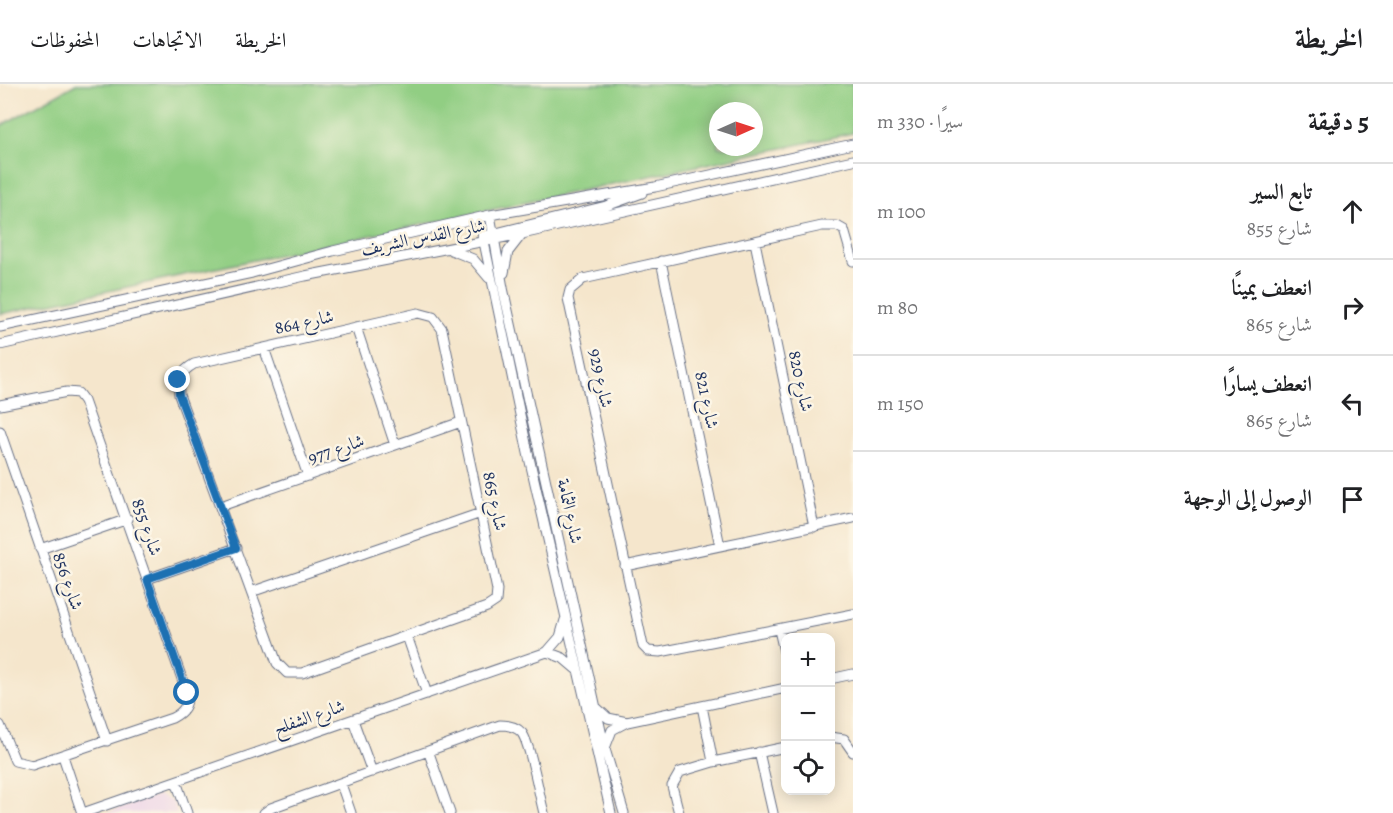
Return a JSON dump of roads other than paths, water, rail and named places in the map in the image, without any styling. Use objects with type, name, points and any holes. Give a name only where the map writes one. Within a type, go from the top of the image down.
[{"type":"street","name":"شارع القدس الشريف","points":[[0,327],[252,273],[333,251],[490,215],[655,187],[853,144]]},
{"type":"street","name":"شارع القدس الشريف","points":[[0,345],[305,276],[484,241],[494,235],[522,234],[851,161]]},
{"type":"street","points":[[494,235],[606,206],[655,187]]},
{"type":"street","name":"شارع الثمامة","points":[[490,215],[498,286],[576,669],[611,813]]},
{"type":"street","name":"شارع الثمامة","points":[[479,218],[498,286],[605,749],[624,813]]},
{"type":"street","name":"شارع 929","points":[[853,261],[848,237],[837,226],[822,226],[583,279],[570,290],[568,298],[640,639],[648,651],[660,652],[853,614]]},
{"type":"street","points":[[498,286],[508,252],[522,234]]},
{"type":"street","name":"شارع 820","points":[[755,242],[813,527]]},
{"type":"street","points":[[448,249],[473,259],[498,286]]},
{"type":"street","name":"شارع 821","points":[[661,261],[720,546]]},
{"type":"street","name":"شارع 864","points":[[183,371],[194,364],[356,327],[418,314],[433,317]]},
{"type":"street","name":"شارع 865","points":[[183,371],[178,380],[179,395],[277,663],[287,672],[302,673],[487,607],[496,601],[498,590],[442,329],[433,317]]},
{"type":"street","points":[[356,327],[395,445]]},
{"type":"street","points":[[264,348],[308,476]]},
{"type":"street","name":"شارع 855","points":[[0,405],[67,392],[78,393],[84,401],[128,519],[187,693],[185,708],[172,718],[107,741]]},
{"type":"street","name":"شارع 977","points":[[221,506],[461,422]]},
{"type":"street","name":"شارع 856","points":[[0,431],[107,741]]},
{"type":"street","points":[[251,592],[481,513]]},
{"type":"street","points":[[625,566],[853,518]]},
{"type":"street","points":[[40,549],[128,519]]},
{"type":"street","points":[[147,579],[236,548]]},
{"type":"street","points":[[566,618],[560,637],[547,652],[563,658],[576,669]]},
{"type":"street","points":[[779,630],[781,639]]},
{"type":"street","points":[[407,636],[427,694]]},
{"type":"street","name":"شارع الشفلح","points":[[82,813],[547,652]]},
{"type":"street","points":[[835,678],[853,674]]},
{"type":"street","points":[[605,749],[612,730],[627,722],[781,689]]},
{"type":"street","points":[[702,706],[713,762]]},
{"type":"street","points":[[596,707],[608,718],[627,722]]},
{"type":"street","points":[[352,720],[372,772]]},
{"type":"street","points":[[0,725],[10,753],[15,761],[23,765],[32,765],[107,741]]},
{"type":"street","points":[[264,813],[271,808],[500,726],[516,728],[525,740],[544,813]]},
{"type":"street","points":[[835,738],[844,739],[853,752]]},
{"type":"street","points":[[679,813],[673,795],[674,779],[690,767],[781,748]]},
{"type":"street","points":[[759,752],[773,813]]},
{"type":"street","points":[[429,753],[450,813]]},
{"type":"street","points":[[63,756],[82,813]]},
{"type":"street","points":[[176,781],[187,813]]},
{"type":"street","points":[[341,784],[351,813]]}]
